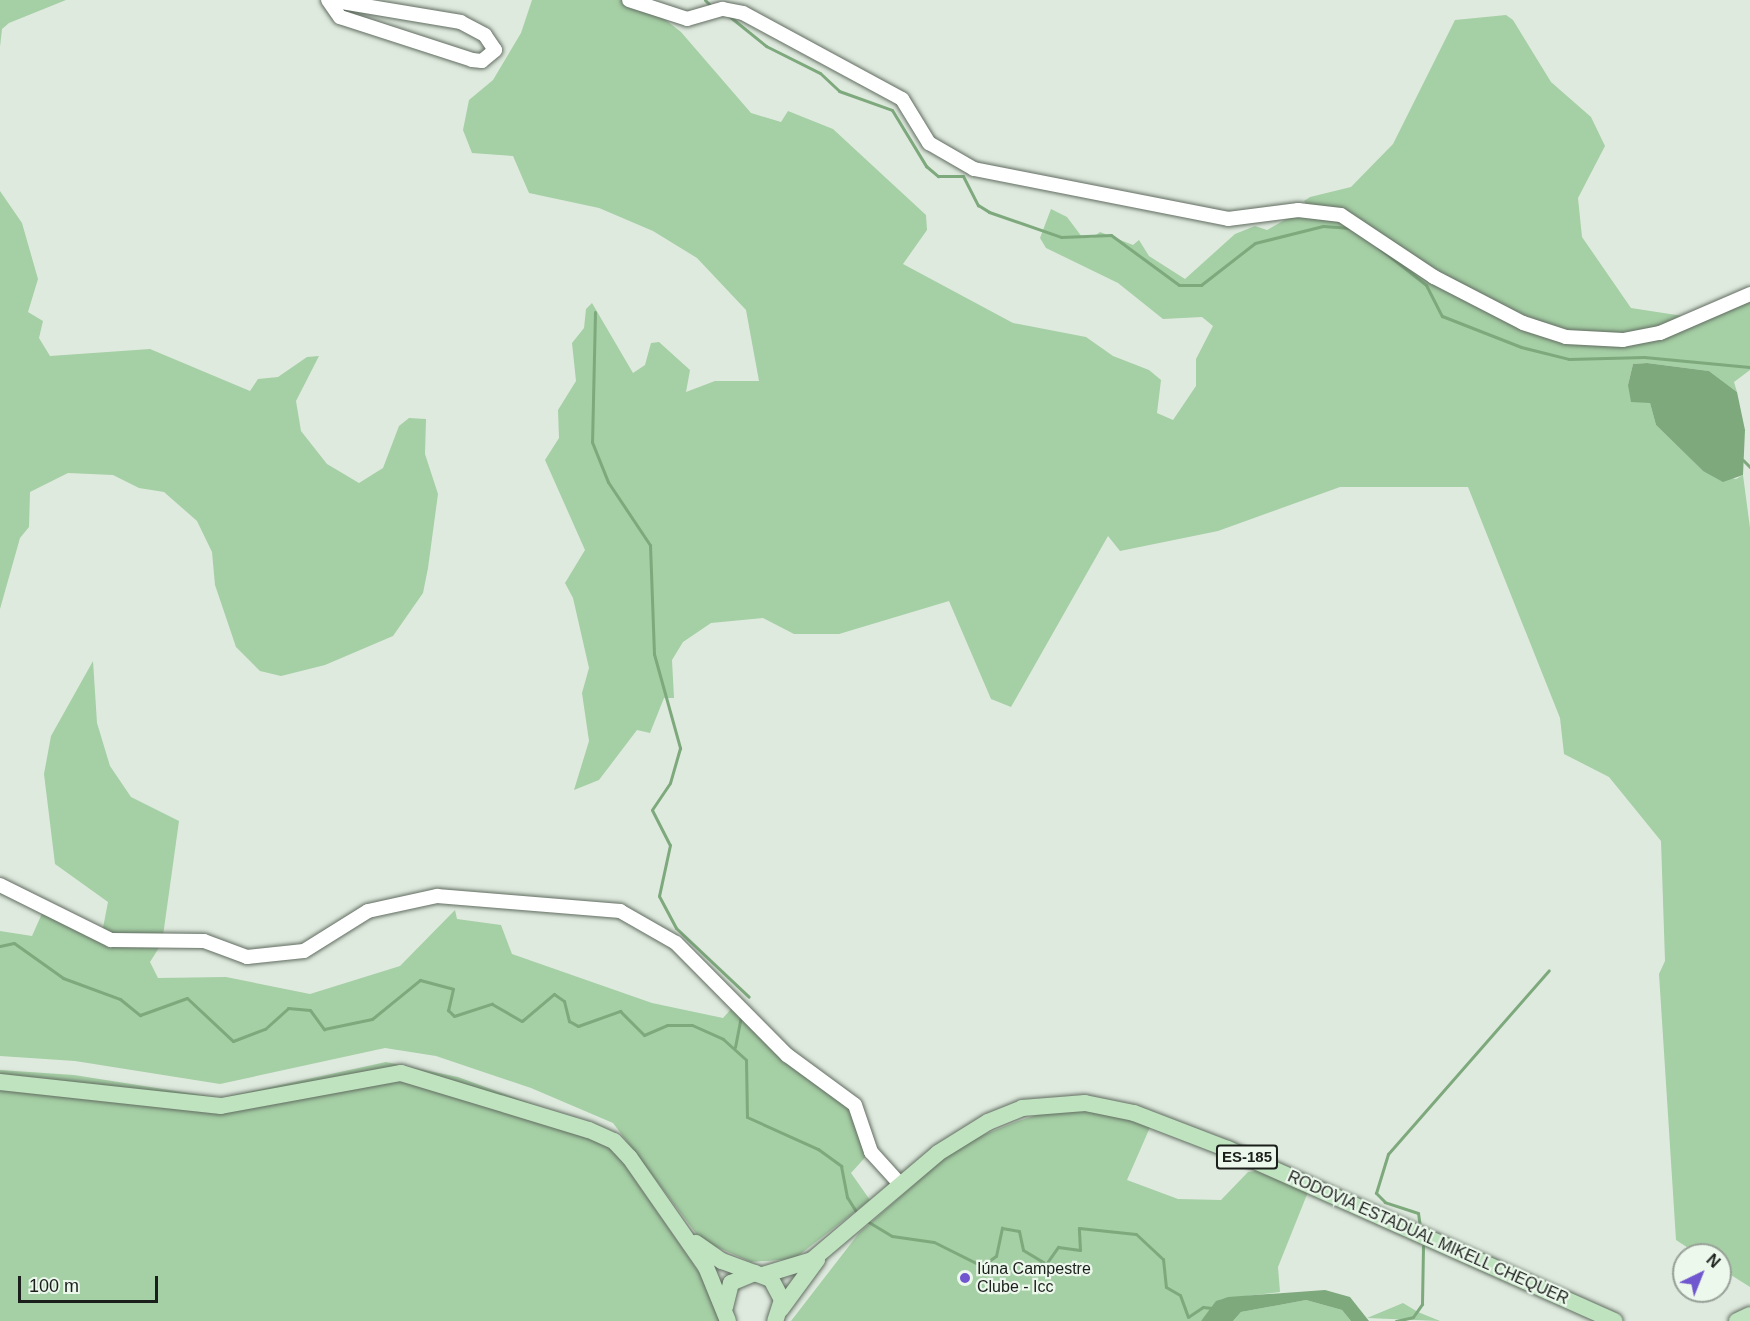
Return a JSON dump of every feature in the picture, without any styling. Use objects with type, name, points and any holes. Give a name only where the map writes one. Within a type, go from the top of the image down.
[{"type":"main road","points":[[0,1082],[221,1106],[383,1074],[424,1078],[614,1141],[682,1231],[728,1316]]},
{"type":"main road","name":"RODOVIA ESTADUAL MIKELL CHEQUER","points":[[823,1253],[900,1184],[964,1135],[1022,1108],[1059,1103],[1106,1106],[1350,1200],[1614,1321]]},
{"type":"main road","points":[[682,1231],[722,1261],[759,1274]]},
{"type":"main road","name":"ES-185","points":[[728,1316],[731,1283],[759,1274],[797,1268],[823,1253]]},
{"type":"main road","name":"ES-185","points":[[778,1315],[823,1253]]},
{"type":"main road","name":"ES-185","points":[[759,1274],[776,1285],[778,1315]]},
{"type":"main road","points":[[1737,1321],[1750,1315]]},
{"type":"street","points":[[329,0],[461,22],[492,41],[495,50],[477,60],[411,42],[340,17],[329,0]]},
{"type":"street","points":[[629,0],[687,19],[723,9],[743,13],[902,99],[929,143],[974,169],[1228,219],[1298,210],[1341,215],[1434,277],[1523,323],[1566,337],[1623,340],[1660,333],[1750,294]]},
{"type":"street","points":[[0,885],[61,920],[111,940],[201,940],[247,957],[304,951],[368,911],[437,896],[620,910],[676,943],[787,1055],[855,1105],[872,1152],[900,1184]]},
{"type":"shaded area","points":[[0,0],[66,0],[9,23],[2,29],[0,47]]},
{"type":"shaded area","points":[[532,0],[640,0],[681,32],[751,113],[781,122],[788,111],[833,129],[926,215],[927,230],[903,264],[1013,323],[1086,337],[1113,356],[1149,370],[1161,380],[1157,413],[1173,420],[1196,386],[1196,359],[1213,326],[1202,317],[1163,319],[1118,283],[1046,248],[1040,238],[1051,209],[1067,217],[1082,237],[1092,238],[1100,232],[1133,245],[1139,240],[1149,256],[1185,279],[1235,234],[1255,226],[1267,230],[1308,207],[1304,201],[1310,197],[1351,187],[1393,144],[1455,20],[1506,15],[1513,20],[1551,82],[1591,117],[1605,146],[1578,198],[1582,237],[1631,308],[1696,318],[1750,300],[1750,370],[1734,382],[1737,392],[1709,371],[1647,363],[1633,364],[1628,385],[1650,403],[1656,425],[1703,471],[1736,479],[1743,475],[1750,528],[1750,1287],[1732,1276],[1732,1243],[1681,1243],[1676,1240],[1659,974],[1665,961],[1661,841],[1609,777],[1564,754],[1560,718],[1468,487],[1340,487],[1218,531],[1120,551],[1108,536],[1011,707],[991,699],[949,601],[839,634],[794,634],[763,618],[711,623],[683,642],[672,660],[674,698],[664,698],[650,733],[637,730],[599,780],[574,790],[589,741],[582,693],[589,668],[573,598],[565,583],[585,550],[545,460],[559,438],[558,410],[576,381],[572,343],[584,328],[586,309],[592,303],[633,373],[645,365],[651,343],[659,342],[690,370],[686,392],[715,381],[759,381],[746,310],[697,258],[653,231],[599,208],[529,193],[513,156],[472,153],[463,130],[469,100],[493,80],[521,33]]},
{"type":"shaded area","points":[[0,191],[22,223],[38,279],[28,312],[43,321],[39,338],[50,356],[150,349],[250,391],[258,379],[278,377],[307,357],[319,356],[296,401],[301,431],[327,464],[359,483],[383,468],[399,426],[409,418],[426,419],[425,454],[438,494],[428,568],[423,593],[393,636],[325,665],[281,676],[260,671],[236,647],[215,585],[212,552],[197,521],[164,492],[139,488],[113,475],[68,473],[30,492],[29,527],[20,538],[0,609]]},
{"type":"shaded area","points":[[1647,363],[1709,371],[1737,392],[1745,430],[1743,475],[1723,482],[1703,471],[1656,425],[1650,403],[1631,402],[1628,385],[1633,364]]},
{"type":"shaded area","points":[[93,661],[97,723],[110,766],[131,797],[179,821],[162,943],[150,962],[158,978],[226,977],[310,994],[400,966],[455,910],[457,919],[501,925],[512,954],[652,1003],[723,1018],[741,998],[764,1026],[864,1109],[870,1152],[851,1173],[870,1200],[794,1259],[751,1262],[701,1240],[613,1123],[531,1088],[436,1056],[385,1048],[220,1084],[75,1061],[0,1056],[0,931],[32,936],[44,909],[102,933],[108,902],[55,864],[44,774],[51,736]]},
{"type":"shaded area","points":[[386,1062],[458,1077],[600,1129],[705,1281],[721,1321],[0,1321],[0,1070],[74,1075],[220,1098]]},
{"type":"shaded area","points":[[1093,1111],[1151,1125],[1127,1180],[1178,1199],[1221,1200],[1248,1172],[1256,1171],[1308,1192],[1278,1267],[1280,1292],[1221,1299],[1201,1321],[791,1321],[859,1233],[943,1159],[968,1141],[1044,1113]]},
{"type":"shaded area","points":[[1325,1290],[1350,1297],[1369,1321],[1351,1321],[1342,1310],[1306,1300],[1241,1312],[1233,1321],[1201,1321],[1216,1301],[1228,1297]]},
{"type":"shaded area","points":[[1306,1300],[1342,1310],[1351,1321],[1233,1321],[1241,1312]]},
{"type":"shaded area","points":[[1403,1303],[1418,1312],[1440,1321],[1367,1318]]},
{"type":"waterway","points":[[705,0],[712,7]]},
{"type":"waterway","points":[[729,16],[766,46],[820,73],[839,91],[892,110],[926,166],[938,176],[963,176],[978,205],[989,212],[1061,237],[1111,235],[1179,285],[1201,285],[1255,243],[1323,226],[1351,228]]},
{"type":"waterway","points":[[1378,247],[1426,285],[1442,316],[1521,347],[1569,359],[1644,357],[1750,367]]},
{"type":"waterway","points":[[595,312],[592,442],[608,482],[650,545],[654,654],[680,748],[670,783],[652,810],[670,845],[659,896],[676,928],[749,997]]},
{"type":"waterway","points":[[1743,460],[1750,467]]},
{"type":"waterway","points":[[0,946],[14,943],[63,978],[120,999],[140,1015],[187,998],[233,1041],[265,1029],[288,1008],[310,1010],[324,1029],[372,1019],[420,980],[453,989],[448,1010],[454,1016],[492,1004],[522,1021],[554,994],[564,1001],[569,1021],[578,1026],[620,1011],[644,1035],[667,1025],[692,1025],[723,1039],[746,1060],[747,1117],[818,1149],[841,1166],[847,1197],[857,1213]]},
{"type":"waterway","points":[[1420,1227],[1418,1213],[1385,1202],[1376,1193],[1388,1154],[1549,970]]},
{"type":"waterway","points":[[735,1047],[741,1017]]},
{"type":"waterway","points":[[867,1221],[892,1236],[934,1242],[982,1266],[996,1256],[1002,1228],[1019,1231],[1023,1250],[1046,1264],[1058,1247],[1080,1250],[1079,1228],[1136,1234],[1163,1259],[1166,1287],[1180,1295],[1188,1317],[1203,1307],[1212,1308]]},
{"type":"waterway","points":[[1396,1321],[1413,1317],[1422,1304],[1423,1246]]},
{"type":"place","name":"Iúna Campestre Clube - Icc","points":[[965,1278]]}]
